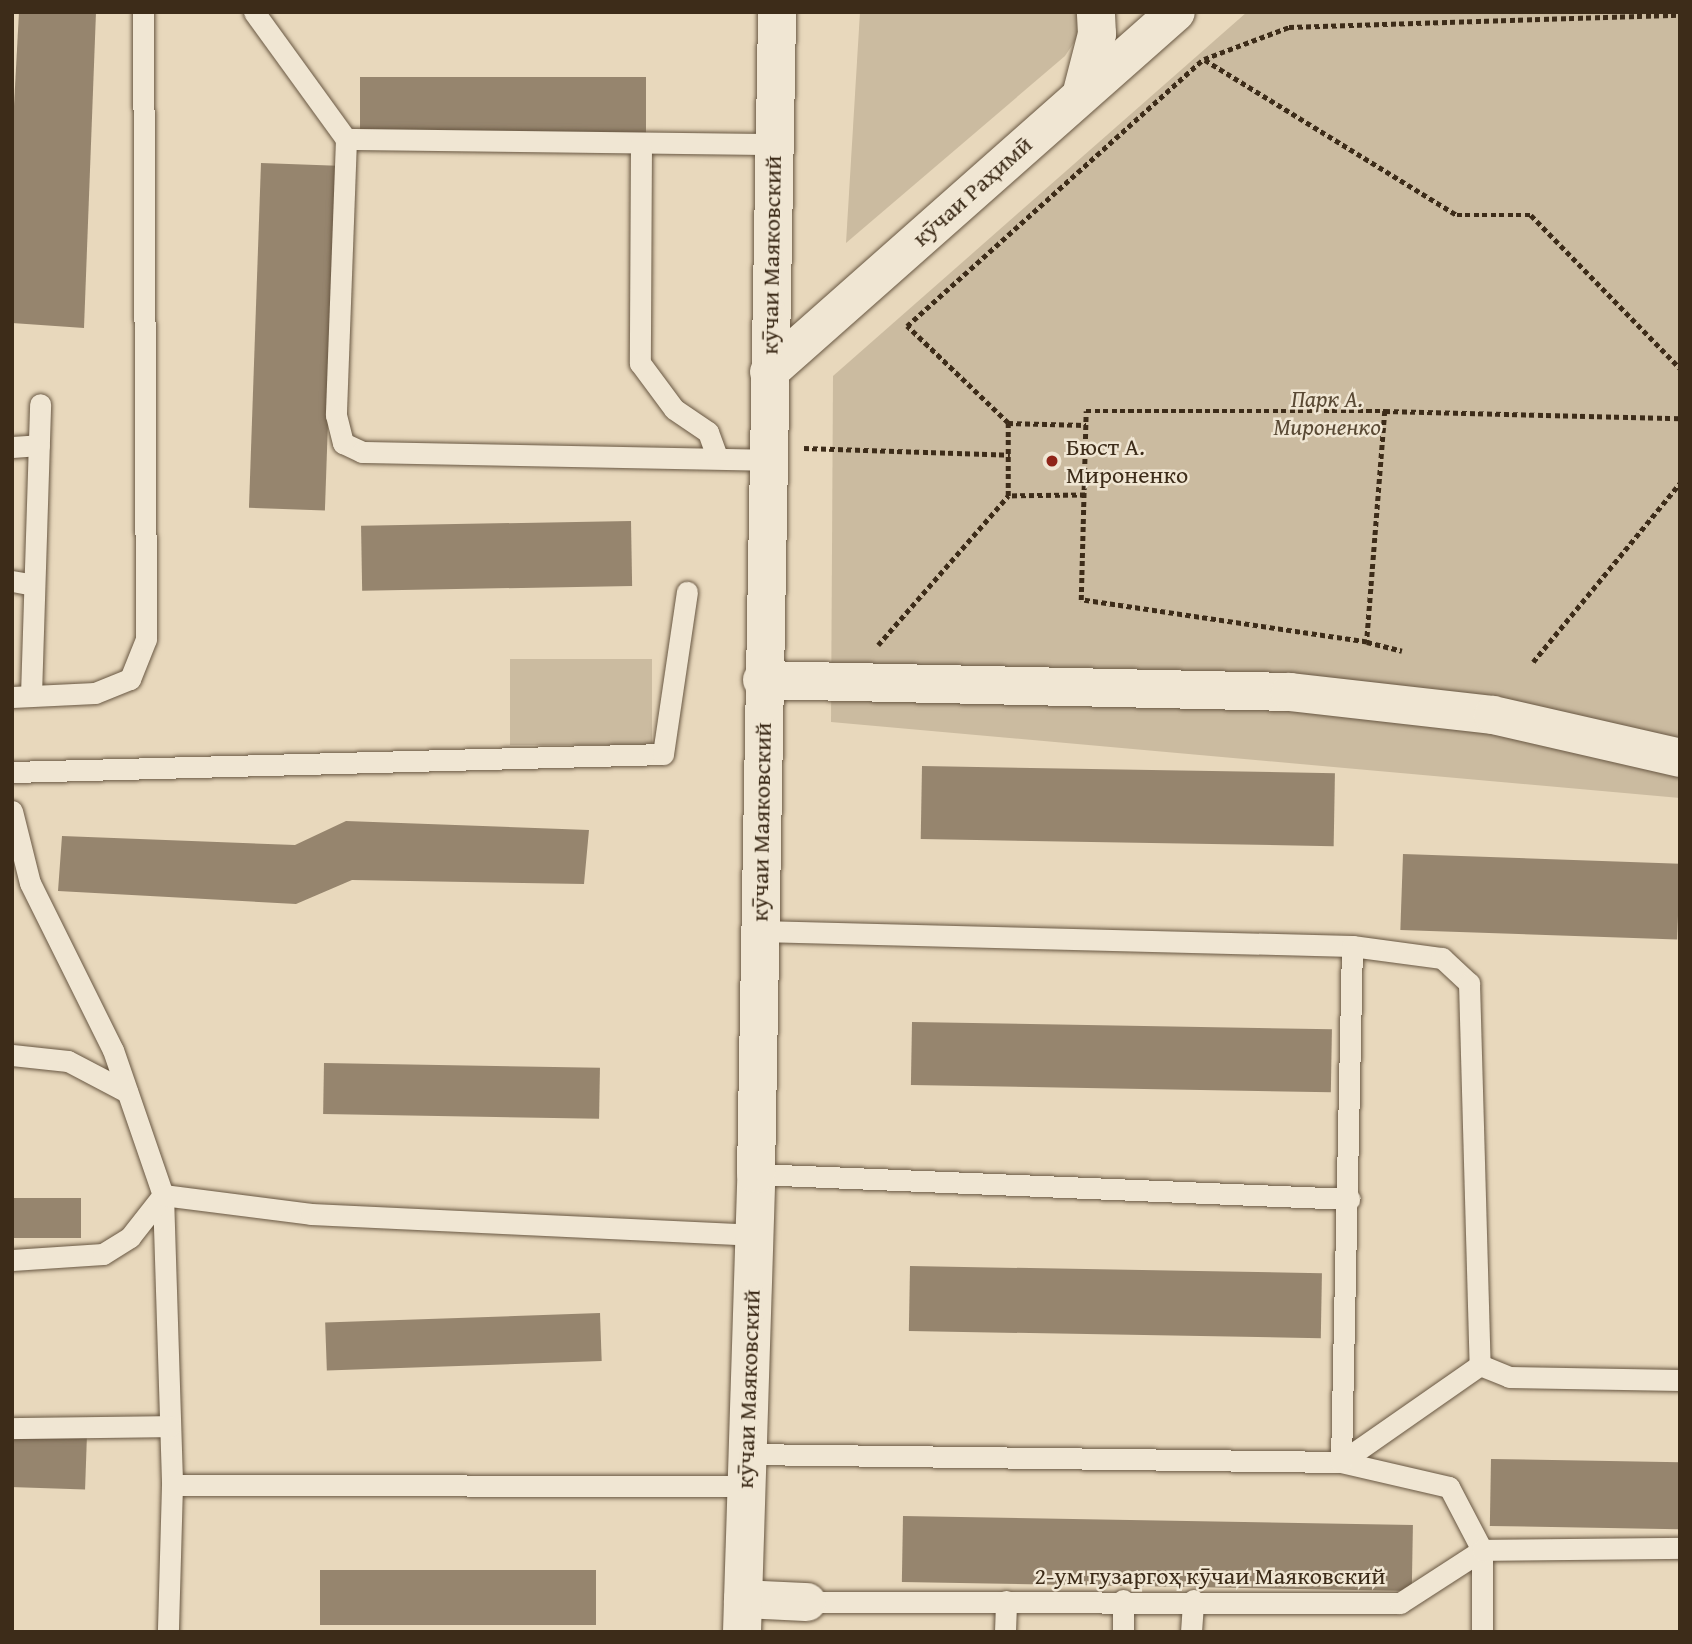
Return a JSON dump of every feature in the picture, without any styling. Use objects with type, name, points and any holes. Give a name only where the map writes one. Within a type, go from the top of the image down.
[{"type":"street","name":"кӯчаи Маяковский","points":[[743,1615],[745,1470],[756,1174],[762,680],[777,12]]},
{"type":"street","points":[[1082,92],[1097,34],[1096,12]]},
{"type":"street","name":"кӯчаи Раҳимӣ","points":[[769,372],[1082,92],[1176,12]]},
{"type":"street","points":[[762,680],[1290,692],[1493,715],[1680,758]]},
{"type":"street","points":[[743,1615],[807,1602]]},
{"type":"lane","points":[[40,404],[34,585],[22,696],[95,693],[130,679],[146,639],[143,12]]},
{"type":"lane","points":[[254,12],[346,139],[336,415],[343,443],[362,452],[717,457],[767,453]]},
{"type":"lane","points":[[346,139],[774,144]]},
{"type":"lane","points":[[641,143],[640,363],[674,409],[708,432],[717,457]]},
{"type":"lane","points":[[12,447],[38,445]]},
{"type":"lane","points":[[12,580],[34,585]]},
{"type":"lane","points":[[12,772],[663,754],[687,592]]},
{"type":"lane","points":[[12,811],[21,883],[113,1050],[163,1195],[172,1485],[168,1632]]},
{"type":"lane","points":[[760,930],[1352,946],[1442,958],[1469,983],[1480,1365]]},
{"type":"lane","points":[[1341,1462],[1349,1199],[1352,946]]},
{"type":"lane","points":[[12,1055],[68,1061],[127,1092]]},
{"type":"lane","points":[[756,1174],[1349,1199]]},
{"type":"lane","points":[[163,1195],[311,1214],[753,1236]]},
{"type":"lane","points":[[12,1259],[103,1254],[130,1237],[163,1195]]},
{"type":"lane","points":[[1480,1365],[1509,1377],[1680,1380]]},
{"type":"lane","points":[[1341,1462],[1480,1365]]},
{"type":"lane","points":[[12,1428],[169,1426]]},
{"type":"lane","points":[[172,1485],[745,1470],[1341,1462],[1449,1487],[1482,1550],[1482,1632]]},
{"type":"lane","points":[[1482,1550],[1680,1548]]},
{"type":"lane","name":"2-ум гузаргоҳ кӯчаи Маяковский","points":[[807,1602],[1193,1600],[1400,1604],[1482,1550]]},
{"type":"lane","points":[[1123,1632],[1124,1600]]},
{"type":"lane","points":[[1191,1632],[1193,1600]]},
{"type":"lane","points":[[1005,1632],[1006,1601]]},
{"type":"path","points":[[1086,425],[1008,423],[907,326],[1204,59],[1289,27],[1680,15]]},
{"type":"path","points":[[1204,59],[1457,215],[1531,215],[1680,368]]},
{"type":"path","points":[[1402,650],[1367,642],[1081,600],[1086,411],[1385,411],[1680,418]]},
{"type":"path","points":[[1367,642],[1385,411]]},
{"type":"path","points":[[872,652],[1008,496],[1008,423]]},
{"type":"path","points":[[767,453],[1010,455]]},
{"type":"path","points":[[1533,662],[1680,483]]},
{"type":"path","points":[[1008,496],[1085,495]]},
{"type":"green space","points":[[860,12],[1084,12],[1084,27],[1065,56],[846,243]]},
{"type":"green space","name":"Парк А. Мироненко","points":[[1247,12],[1680,12],[1680,798],[831,722],[833,376]]},
{"type":"green space","points":[[510,659],[652,659],[652,745],[510,745]]},
{"type":"building","points":[[19,12],[96,12],[84,328],[12,323],[12,143]]},
{"type":"building","points":[[360,77],[646,77],[646,138],[360,138]]},
{"type":"building","points":[[261,163],[337,166],[325,510],[249,508]]},
{"type":"building","points":[[631,521],[632,586],[362,591],[361,526]]},
{"type":"building","points":[[922,766],[1335,773],[1334,846],[921,839]]},
{"type":"building","points":[[346,821],[589,830],[584,884],[352,880],[296,904],[58,891],[62,836],[295,845]]},
{"type":"building","points":[[1403,854],[1680,864],[1677,940],[1400,930]]},
{"type":"building","points":[[912,1022],[1332,1029],[1331,1092],[911,1085]]},
{"type":"building","points":[[324,1063],[600,1068],[599,1119],[323,1114]]},
{"type":"building","points":[[12,1198],[81,1198],[81,1238],[12,1238]]},
{"type":"building","points":[[910,1266],[1322,1273],[1321,1338],[909,1331]]},
{"type":"building","points":[[600,1313],[602,1361],[327,1371],[325,1323]]},
{"type":"building","points":[[12,1433],[87,1436],[85,1490],[12,1487]]},
{"type":"building","points":[[1491,1459],[1680,1462],[1679,1529],[1490,1526]]},
{"type":"building","points":[[903,1516],[1413,1525],[1412,1591],[902,1582]]},
{"type":"building","points":[[320,1570],[596,1570],[596,1625],[320,1625]]},
{"type":"place","name":"Бюст А. Мироненко","points":[[1052,461]]}]
